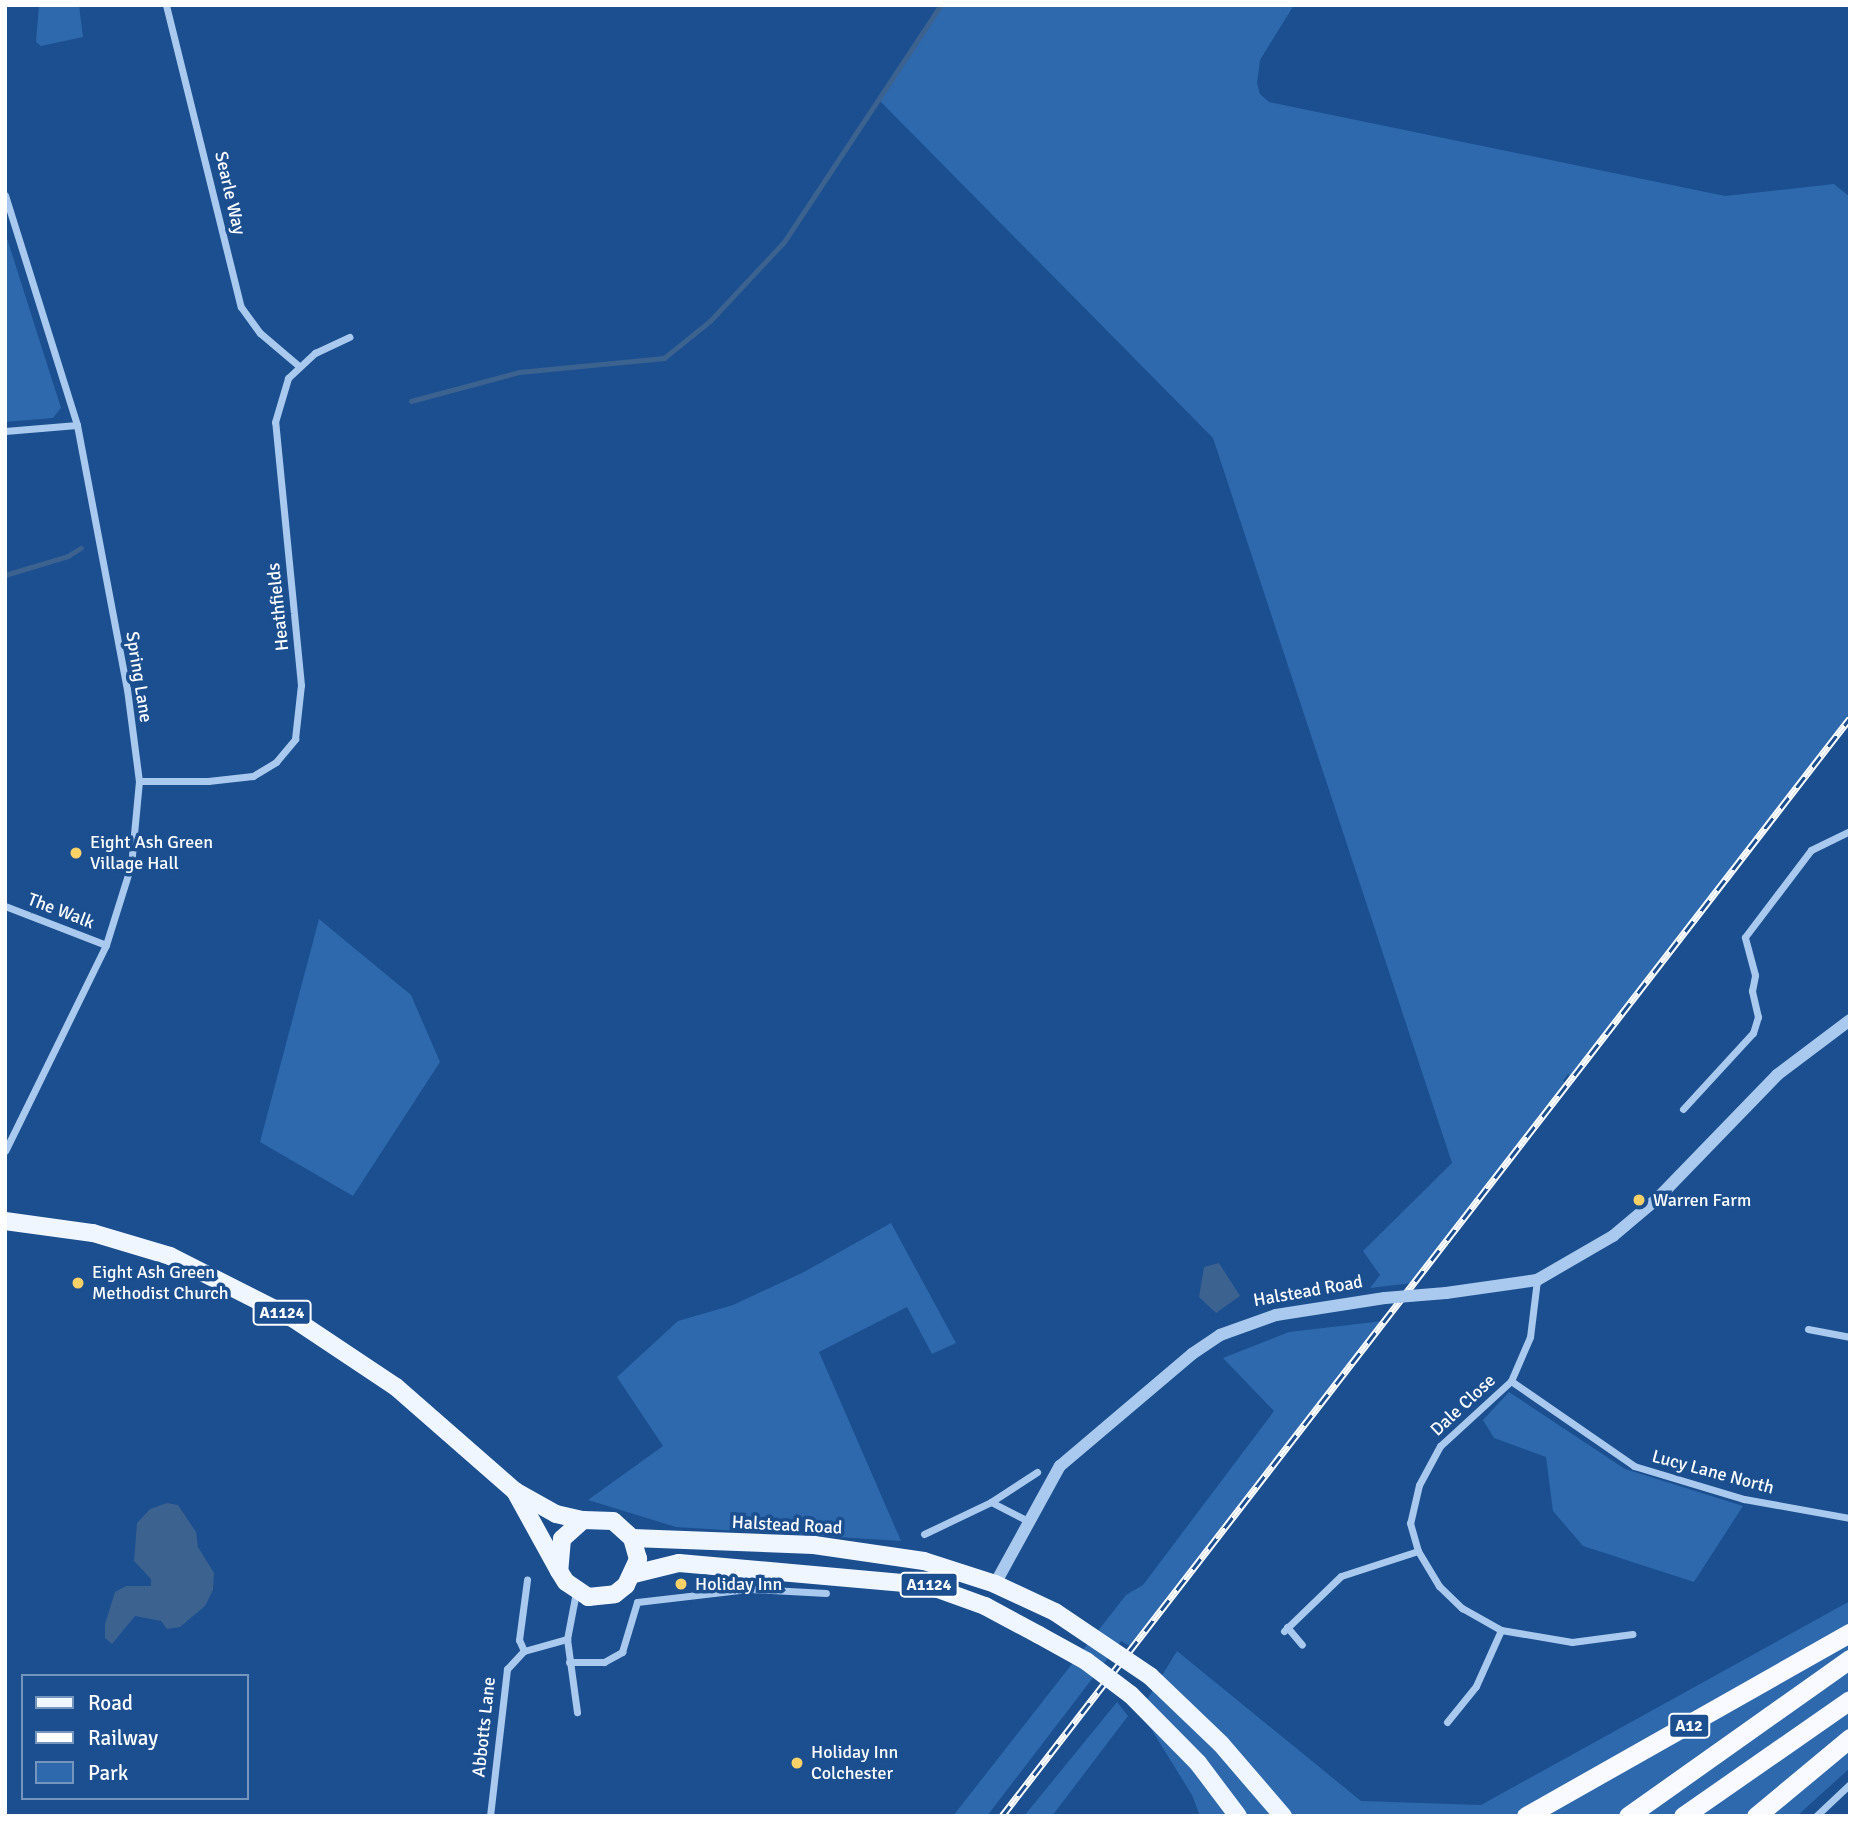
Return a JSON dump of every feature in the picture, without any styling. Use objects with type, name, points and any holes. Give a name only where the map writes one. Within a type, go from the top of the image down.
[{"type":"highway","name":"A12","points":[[1526,1816],[1850,1633]]},
{"type":"highway","name":"A12","points":[[1628,1816],[1850,1659]]},
{"type":"highway","points":[[1683,1816],[1850,1700]]},
{"type":"highway","points":[[1756,1816],[1850,1738]]},
{"type":"main road","name":"A1124","points":[[5,1221],[93,1233],[170,1256],[294,1319],[396,1387],[515,1491],[556,1514],[583,1520]]},
{"type":"main road","name":"A1124","points":[[515,1491],[559,1571]]},
{"type":"main road","points":[[583,1520],[613,1521],[632,1538],[638,1559],[634,1574],[615,1594],[602,1597],[576,1592],[559,1571],[562,1539],[583,1520]]},
{"type":"main road","name":"Halstead Road","points":[[632,1538],[814,1545],[924,1560],[995,1584]]},
{"type":"main road","name":"A1124","points":[[634,1574],[679,1563],[927,1585],[985,1606],[1086,1661],[1131,1695],[1198,1763],[1238,1816]]},
{"type":"main road","name":"A1124","points":[[995,1584],[1055,1612],[1150,1676],[1221,1744],[1283,1816]]},
{"type":"street","name":"Searle Way","points":[[166,5],[241,307],[260,333],[300,367]]},
{"type":"street","name":"Spring Lane","points":[[5,195],[77,425],[127,689],[139,781],[131,865],[106,945],[5,1151]]},
{"type":"street","name":"Heathfields","points":[[139,781],[208,781],[253,776],[276,762],[295,739],[301,685],[275,422],[288,378],[315,353],[350,337]]},
{"type":"street","points":[[5,431],[77,425]]},
{"type":"street","points":[[1683,1109],[1753,1033],[1758,1017],[1755,975],[1745,937],[1811,850],[1850,831]]},
{"type":"street","name":"The Walk","points":[[5,906],[106,945]]},
{"type":"street","name":"Halstead Road","points":[[995,1584],[1060,1466],[1220,1335],[1276,1315],[1385,1298],[1446,1293],[1537,1280],[1588,1252],[1634,1220],[1777,1075],[1850,1020]]},
{"type":"street","name":"Dale Close","points":[[1537,1280],[1530,1337],[1511,1381],[1440,1446],[1419,1485],[1410,1522],[1418,1550],[1438,1586],[1462,1608],[1501,1630],[1572,1642],[1632,1634]]},
{"type":"street","points":[[1808,1329],[1850,1337]]},
{"type":"street","name":"Lucy Lane North","points":[[1511,1381],[1634,1466],[1744,1499],[1850,1518]]},
{"type":"street","points":[[924,1534],[991,1502],[1037,1472]]},
{"type":"street","points":[[991,1502],[1028,1521]]},
{"type":"street","points":[[1302,1646],[1285,1629],[1341,1576],[1418,1550]]},
{"type":"street","points":[[527,1580],[519,1640],[524,1651],[567,1639]]},
{"type":"street","points":[[569,1662],[604,1662],[622,1651],[637,1602],[750,1589],[826,1593]]},
{"type":"street","points":[[576,1592],[567,1639],[577,1712]]},
{"type":"street","points":[[1447,1722],[1476,1686],[1501,1630]]},
{"type":"street","name":"Abbotts Lane","points":[[490,1816],[507,1670],[524,1651]]},
{"type":"street","points":[[1816,1816],[1850,1784]]},
{"type":"green space","points":[[39,5],[79,5],[83,37],[41,46],[36,42]]},
{"type":"green space","points":[[939,5],[1294,5],[1260,60],[1257,83],[1260,94],[1269,102],[1725,196],[1834,184],[1850,197],[1850,718],[1572,1078],[1568,1074],[1563,1081],[1567,1084],[1413,1283],[1370,1288],[1380,1275],[1363,1251],[1452,1163],[1213,438],[878,99]]},
{"type":"green space","points":[[5,232],[61,408],[53,418],[5,422]]},
{"type":"green space","points":[[319,919],[411,995],[440,1062],[353,1196],[260,1142]]},
{"type":"green space","points":[[891,1223],[956,1343],[932,1354],[907,1307],[819,1352],[901,1541],[676,1527],[588,1500],[663,1446],[617,1377],[678,1321],[733,1305],[804,1272]]},
{"type":"green space","points":[[1383,1321],[1130,1646],[1121,1641],[987,1816],[953,1816],[1126,1595],[1143,1585],[1274,1411],[1223,1358],[1289,1332]]},
{"type":"green space","points":[[1509,1392],[1625,1469],[1743,1506],[1694,1582],[1583,1546],[1553,1511],[1546,1457],[1494,1438],[1483,1420]]},
{"type":"green space","points":[[1850,1601],[1850,1768],[1797,1816],[1200,1816],[1192,1795],[1140,1711],[1177,1651],[1361,1801],[1481,1805]]},
{"type":"green space","points":[[1117,1702],[1128,1716],[1052,1816],[1024,1816]]},
{"type":"shaded area","points":[[1219,1263],[1240,1296],[1216,1313],[1199,1297],[1204,1267]]},
{"type":"shaded area","points":[[167,1503],[178,1505],[196,1532],[198,1547],[214,1573],[213,1590],[205,1606],[180,1627],[167,1629],[161,1621],[135,1616],[112,1644],[105,1638],[105,1624],[115,1592],[126,1586],[151,1586],[151,1579],[134,1561],[137,1523],[150,1509]]},
{"type":"waterway","points":[[411,401],[519,372],[664,358],[710,321],[784,242],[941,5]]},
{"type":"waterway","points":[[5,575],[68,556],[81,548]]},
{"type":"railway","points":[[1002,1816],[1850,718]]},
{"type":"place","name":"Eight Ash Green Village Hall","points":[[76,853]]},
{"type":"place","name":"Warren Farm","points":[[1639,1200]]},
{"type":"place","name":"Eight Ash Green Methodist Church","points":[[78,1283]]},
{"type":"place","name":"Holiday Inn","points":[[681,1584]]},
{"type":"place","name":"Holiday Inn Colchester","points":[[797,1763]]}]
